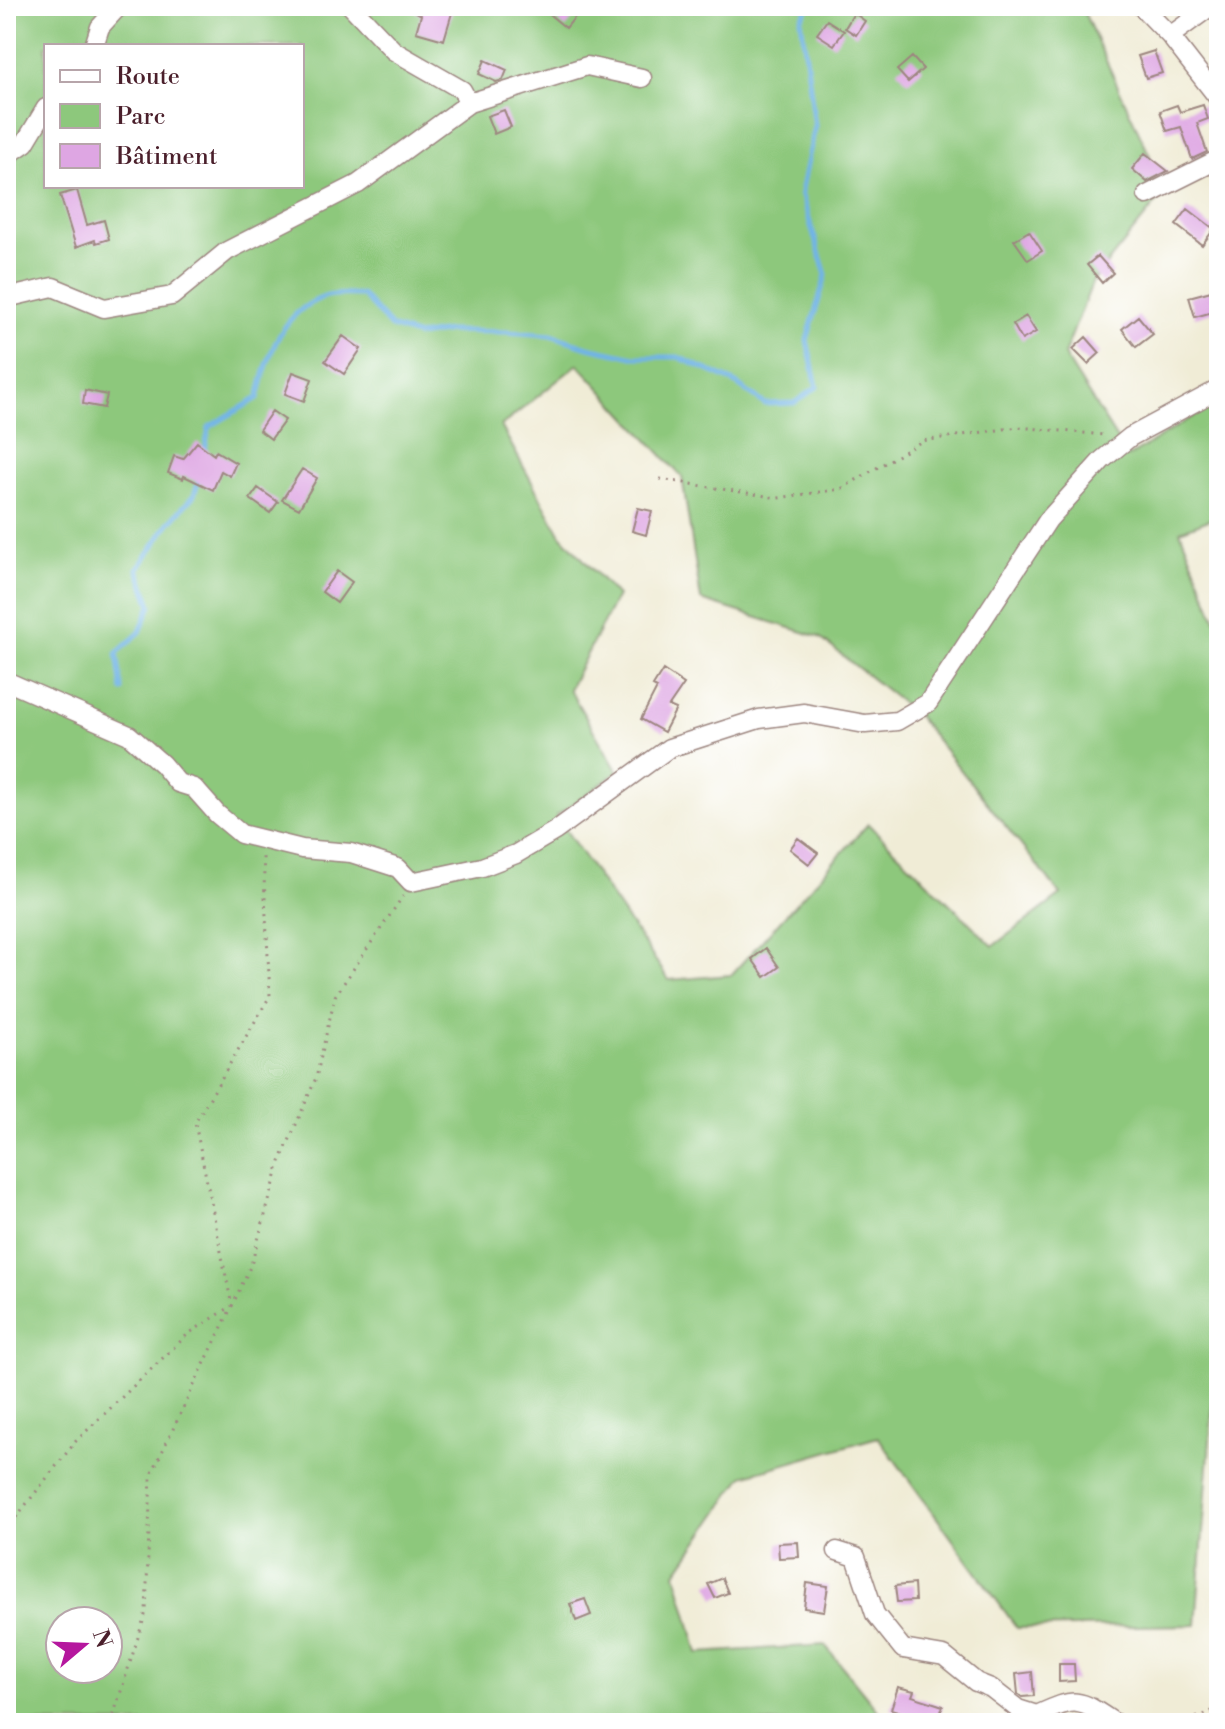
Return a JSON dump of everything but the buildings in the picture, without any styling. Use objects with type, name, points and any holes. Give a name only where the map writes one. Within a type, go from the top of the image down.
[{"type":"street","points":[[95,44],[100,27],[119,6]]},
{"type":"street","points":[[351,6],[394,51],[462,90],[469,103]]},
{"type":"street","points":[[1141,6],[1170,36],[1219,99]]},
{"type":"street","points":[[1170,36],[1211,6]]},
{"type":"street","points":[[6,298],[53,287],[104,308],[172,296],[227,251],[358,184],[469,103],[587,66],[642,78]]},
{"type":"street","points":[[6,156],[25,143],[44,111]]},
{"type":"street","points":[[1147,195],[1219,159]]},
{"type":"street","points":[[6,681],[129,735],[178,783],[194,788],[217,814],[241,834],[302,849],[351,853],[398,868],[411,882],[482,867],[516,854],[555,831],[669,748],[759,719],[804,713],[865,724],[876,723],[897,721],[928,703],[1048,520],[1102,460],[1130,437],[1219,389]]},
{"type":"street","points":[[837,1551],[856,1557],[875,1614],[903,1649],[944,1656],[976,1682],[991,1688],[1018,1709],[1037,1715],[1064,1702],[1074,1701],[1115,1723]]},
{"type":"path","points":[[660,479],[778,498],[841,489],[922,441],[1018,427],[1130,437]]},
{"type":"path","points":[[232,1306],[195,1123],[270,996],[262,837]]},
{"type":"path","points":[[111,1723],[146,1612],[151,1475],[251,1265],[280,1162],[316,1078],[335,996],[411,882]]},
{"type":"path","points":[[6,1530],[76,1441],[188,1334],[232,1306]]},
{"type":"path","points":[[1181,1723],[1219,1706]]},
{"type":"green space","points":[[6,6],[1081,6],[1166,191],[1093,281],[1064,355],[1128,457],[1219,400],[1219,516],[1180,531],[1219,627],[1219,1321],[1196,1625],[1017,1628],[878,1437],[743,1476],[676,1573],[698,1653],[825,1645],[888,1723],[6,1723]],"holes":[[[578,364],[682,477],[701,600],[819,637],[915,713],[1061,895],[993,946],[868,824],[731,975],[669,980],[556,816],[618,772],[569,689],[617,596],[561,535],[501,426]]]},
{"type":"waterway","points":[[204,455],[209,427],[258,398],[271,352],[286,325],[309,304],[333,295],[362,295],[391,327],[418,336],[449,331],[551,335],[634,357],[678,357],[732,381],[765,404],[794,403],[817,387],[807,340],[826,275],[801,193],[815,126],[801,19],[809,6]]},
{"type":"waterway","points":[[122,690],[117,653],[140,632],[151,605],[138,569],[169,523],[194,495],[200,477]]}]
